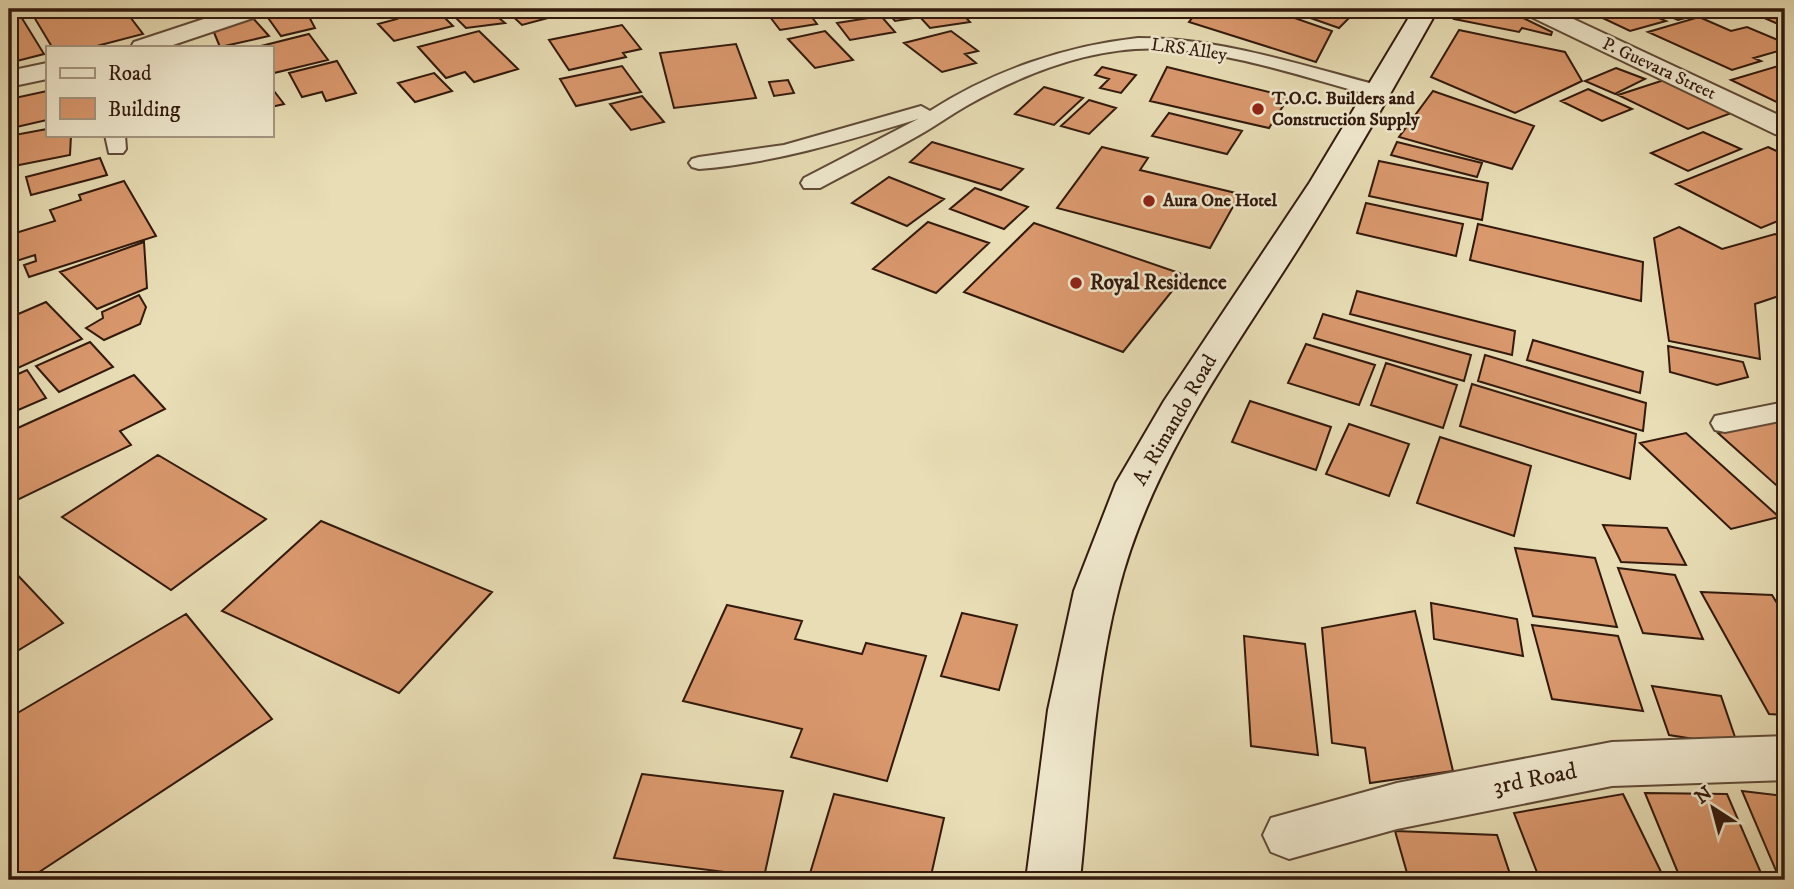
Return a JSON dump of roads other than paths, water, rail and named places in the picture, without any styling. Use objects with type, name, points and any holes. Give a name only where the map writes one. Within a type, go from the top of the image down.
[{"type":"main road","points":[[147,46],[257,9]]},
{"type":"main road","name":"A. Rimando Road","points":[[1053,880],[1072,710],[1096,591],[1136,483],[1177,410],[1325,182],[1426,9]]},
{"type":"main road","name":"P. Guevara Street","points":[[1533,9],[1785,128]]},
{"type":"main road","points":[[9,79],[46,71]]},
{"type":"main road","name":"3rd Road","points":[[1289,835],[1397,806],[1612,764],[1785,758]]},
{"type":"lane","name":"LRS Alley","points":[[812,183],[920,127],[964,99],[1009,78],[1061,59],[1100,49],[1138,43],[1176,45],[1217,52],[1378,91]]},
{"type":"lane","name":"LRS Alley","points":[[699,163],[737,161],[795,149],[964,99]]},
{"type":"lane","points":[[1725,423],[1785,411]]},
{"type":"place","name":"T.O.C. Builders and Construction Supply","points":[[1258,109]]},
{"type":"place","name":"Aura One Hotel","points":[[1149,201]]},
{"type":"place","name":"Royal Residence","points":[[1076,283]]}]
